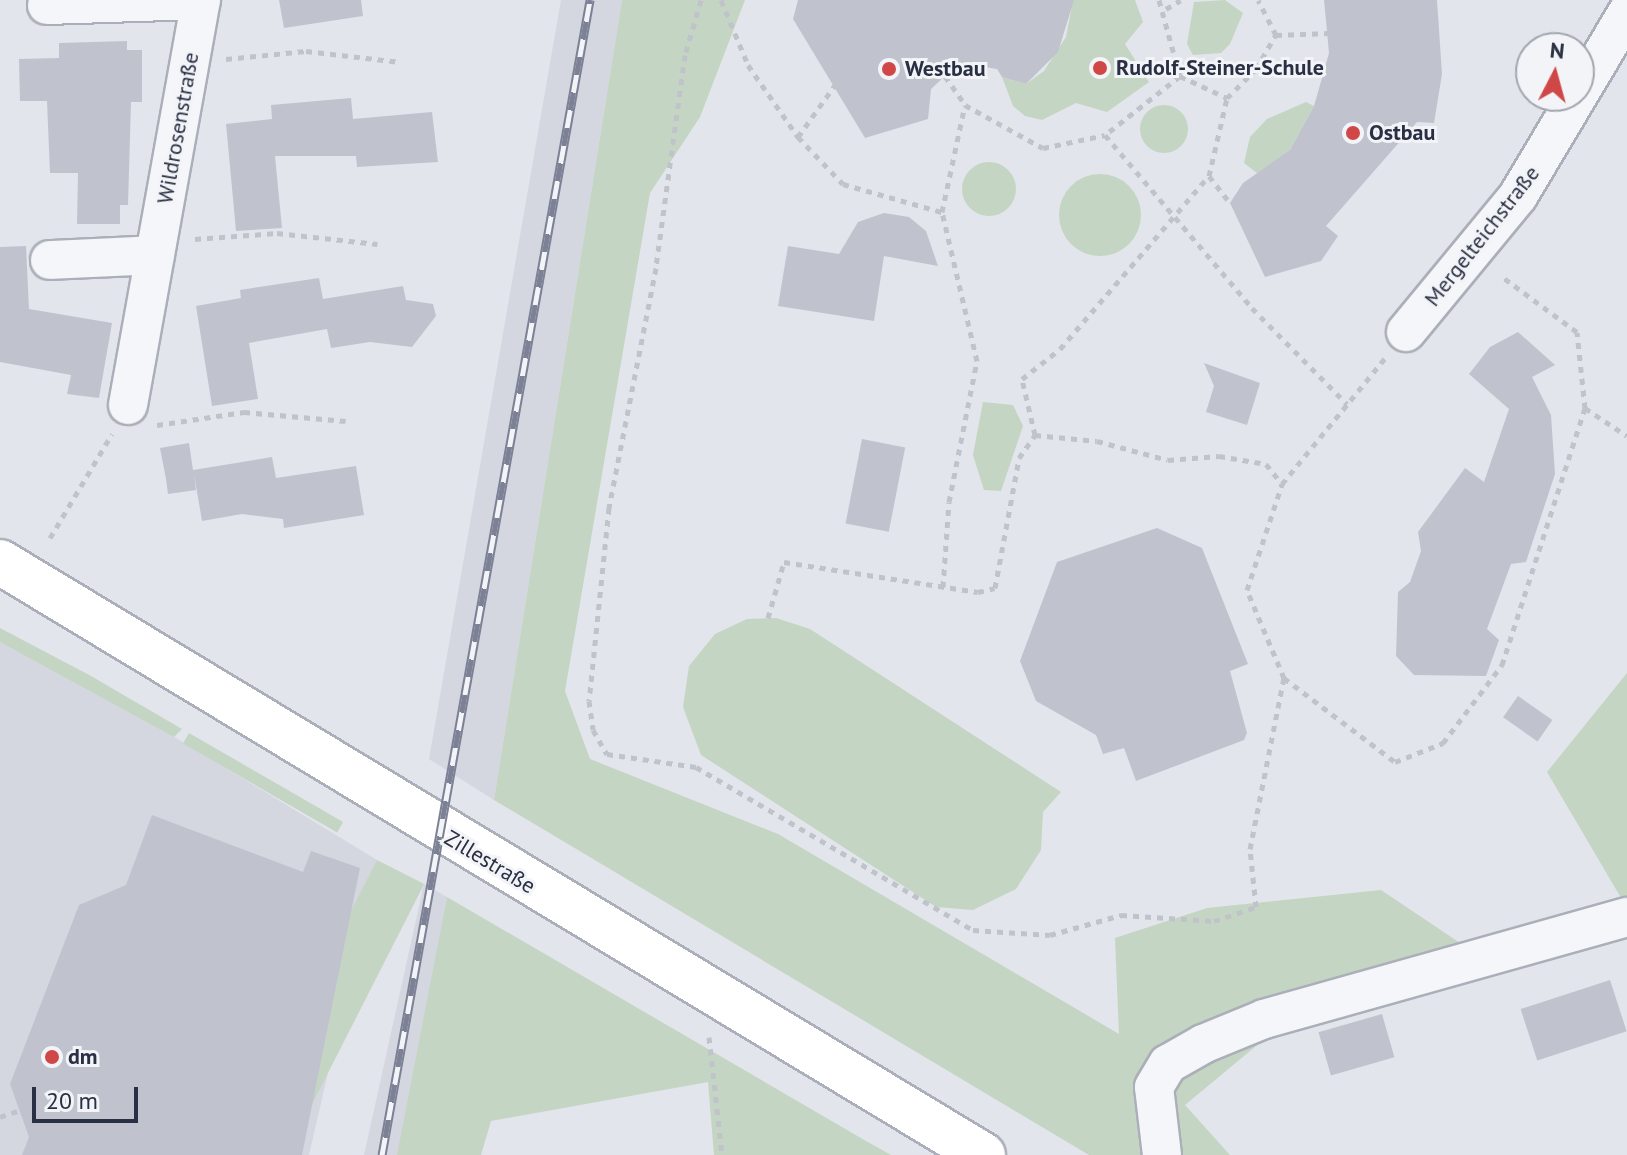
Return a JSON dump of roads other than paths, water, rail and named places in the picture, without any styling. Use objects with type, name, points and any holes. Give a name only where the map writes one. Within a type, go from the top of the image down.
[{"type":"main road","name":"Zillestraße","points":[[0,562],[698,987],[983,1155]]},
{"type":"main road","points":[[0,590],[64,599]]},
{"type":"street","name":"Wildrosenstraße","points":[[47,5],[201,0],[128,405]]},
{"type":"street","name":"Mergelteichstraße","points":[[1406,332],[1518,196],[1624,18]]},
{"type":"street","points":[[50,260],[157,248]]},
{"type":"street","points":[[1162,1155],[1154,1087],[1168,1064],[1203,1044],[1264,1019],[1599,930],[1627,917]]},
{"type":"railway","points":[[382,1155],[590,0]]},
{"type":"place","name":"Rudolf-Steiner-Schule","points":[[1100,68]]},
{"type":"place","name":"Westbau","points":[[889,69]]},
{"type":"place","name":"Ostbau","points":[[1353,133]]},
{"type":"place","name":"dm","points":[[52,1057]]}]
